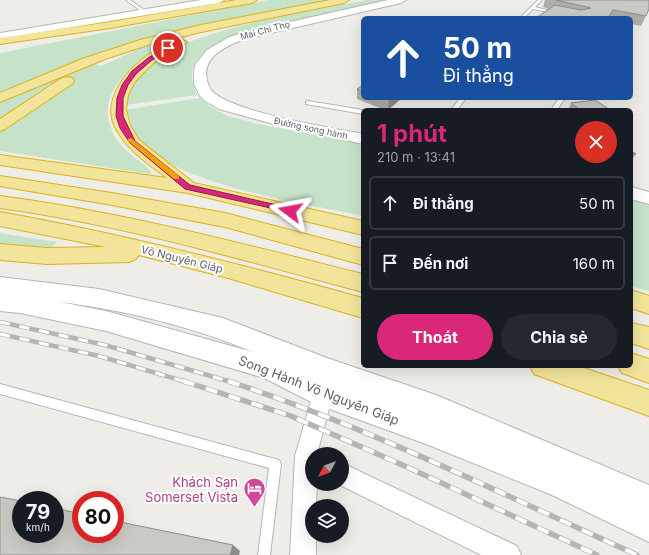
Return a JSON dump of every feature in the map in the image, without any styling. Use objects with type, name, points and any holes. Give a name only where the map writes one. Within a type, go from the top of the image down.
[{"type":"highway","points":[[0,41],[110,25],[252,0]]},
{"type":"highway","name":"Mai Chí Thọ","points":[[268,15],[344,0]]},
{"type":"highway","points":[[226,220],[132,142],[123,128],[120,116],[120,98],[125,85],[134,72],[150,59],[168,48],[195,36],[268,15]]},
{"type":"highway","points":[[0,98],[91,59],[159,39],[233,21],[268,15]]},
{"type":"highway","points":[[0,48],[110,25]]},
{"type":"highway","points":[[0,126],[67,80],[92,66],[159,39]]},
{"type":"highway","points":[[0,160],[188,187],[361,228]]},
{"type":"highway","points":[[0,181],[55,189],[226,220],[309,241],[361,256]]},
{"type":"highway","name":"Võ Nguyên Giáp","points":[[0,202],[59,210],[204,242],[361,282]]},
{"type":"highway","name":"Võ Nguyên Giáp","points":[[0,219],[44,226],[160,253],[361,307]]},
{"type":"highway","points":[[309,241],[361,232]]},
{"type":"highway","points":[[0,252],[47,256],[160,253]]},
{"type":"highway","points":[[633,300],[649,305]]},
{"type":"highway","points":[[633,334],[649,338]]},
{"type":"highway","points":[[633,366],[649,371]]},
{"type":"highway","points":[[549,368],[649,403]]},
{"type":"main road","points":[[0,33],[56,26],[87,19],[204,0]]},
{"type":"main road","points":[[0,36],[219,0]]},
{"type":"main road","name":"Mai Chí Thọ","points":[[240,24],[354,0]]},
{"type":"main road","name":"Mai Chí Thọ","points":[[259,116],[220,104],[202,89],[199,79],[200,68],[211,52],[233,39],[249,34],[401,0]]},
{"type":"main road","points":[[14,23],[87,19]]},
{"type":"main road","points":[[44,21],[56,26]]},
{"type":"main road","name":"Đường song hành","points":[[259,116],[361,139]]},
{"type":"main road","points":[[633,194],[649,198]]},
{"type":"main road","name":"Song Hành Võ Nguyên Giáp","points":[[0,286],[99,298],[223,328],[324,381],[426,430],[561,484],[649,525]]},
{"type":"main road","name":"Song Hành Võ Nguyên Giáp","points":[[0,302],[20,304],[106,321],[270,368],[436,409],[649,501]]},
{"type":"street","points":[[311,447],[324,381]]},
{"type":"street","points":[[349,477],[508,555]]},
{"type":"street","points":[[303,555],[307,491]]},
{"type":"lane","points":[[128,0],[142,10]]},
{"type":"lane","points":[[524,16],[540,0]]},
{"type":"lane","points":[[532,8],[561,14]]},
{"type":"lane","points":[[456,108],[462,100]]},
{"type":"lane","points":[[308,103],[361,112]]},
{"type":"lane","points":[[0,389],[274,464],[264,555]]},
{"type":"green space","points":[[269,0],[328,0],[163,33],[107,51],[0,96],[0,53]]},
{"type":"green space","points":[[367,0],[396,0],[230,38],[204,52],[198,59],[192,74],[193,84],[197,95],[125,105],[129,89],[134,79],[151,62],[177,48],[207,36],[277,17]]},
{"type":"green space","points":[[215,27],[177,42],[156,52],[137,64],[121,79],[111,96],[108,115],[115,137],[123,148],[152,173],[149,174],[0,151],[0,102],[58,75],[93,63],[101,66],[146,46]]},
{"type":"green space","points":[[200,98],[209,106],[228,116],[258,124],[361,144],[361,216],[243,190],[211,181],[182,169],[157,156],[135,137],[128,122],[125,110]]},
{"type":"green space","points":[[633,200],[649,204],[649,291],[633,287]]},
{"type":"green space","points":[[0,233],[57,242],[52,247],[0,244]]},
{"type":"building","points":[[556,0],[649,0],[649,9],[646,16],[613,10],[609,16],[539,16],[555,5],[581,10],[591,8]]},
{"type":"building","points":[[595,100],[607,108],[577,108],[571,103]]},
{"type":"building","points":[[0,497],[12,499],[12,543],[64,543],[64,510],[72,512],[72,543],[124,543],[124,523],[233,545],[230,555],[0,555]]},
{"type":"railway","points":[[0,322],[105,345],[230,382]]},
{"type":"railway","points":[[0,334],[99,356],[186,382]]},
{"type":"railway","points":[[183,381],[291,416],[407,467],[597,555]]},
{"type":"railway","points":[[230,382],[280,399],[383,440],[637,555]]},
{"type":"slow traffic","points":[[131,140],[176,177]]},
{"type":"place","name":"Khách Sạn Somerset Vista","points":[[254,508]]},
{"type":"route","points":[[168,48],[150,59],[134,72],[125,85],[120,98],[120,116],[123,128],[132,142],[188,187],[290,211]]}]
